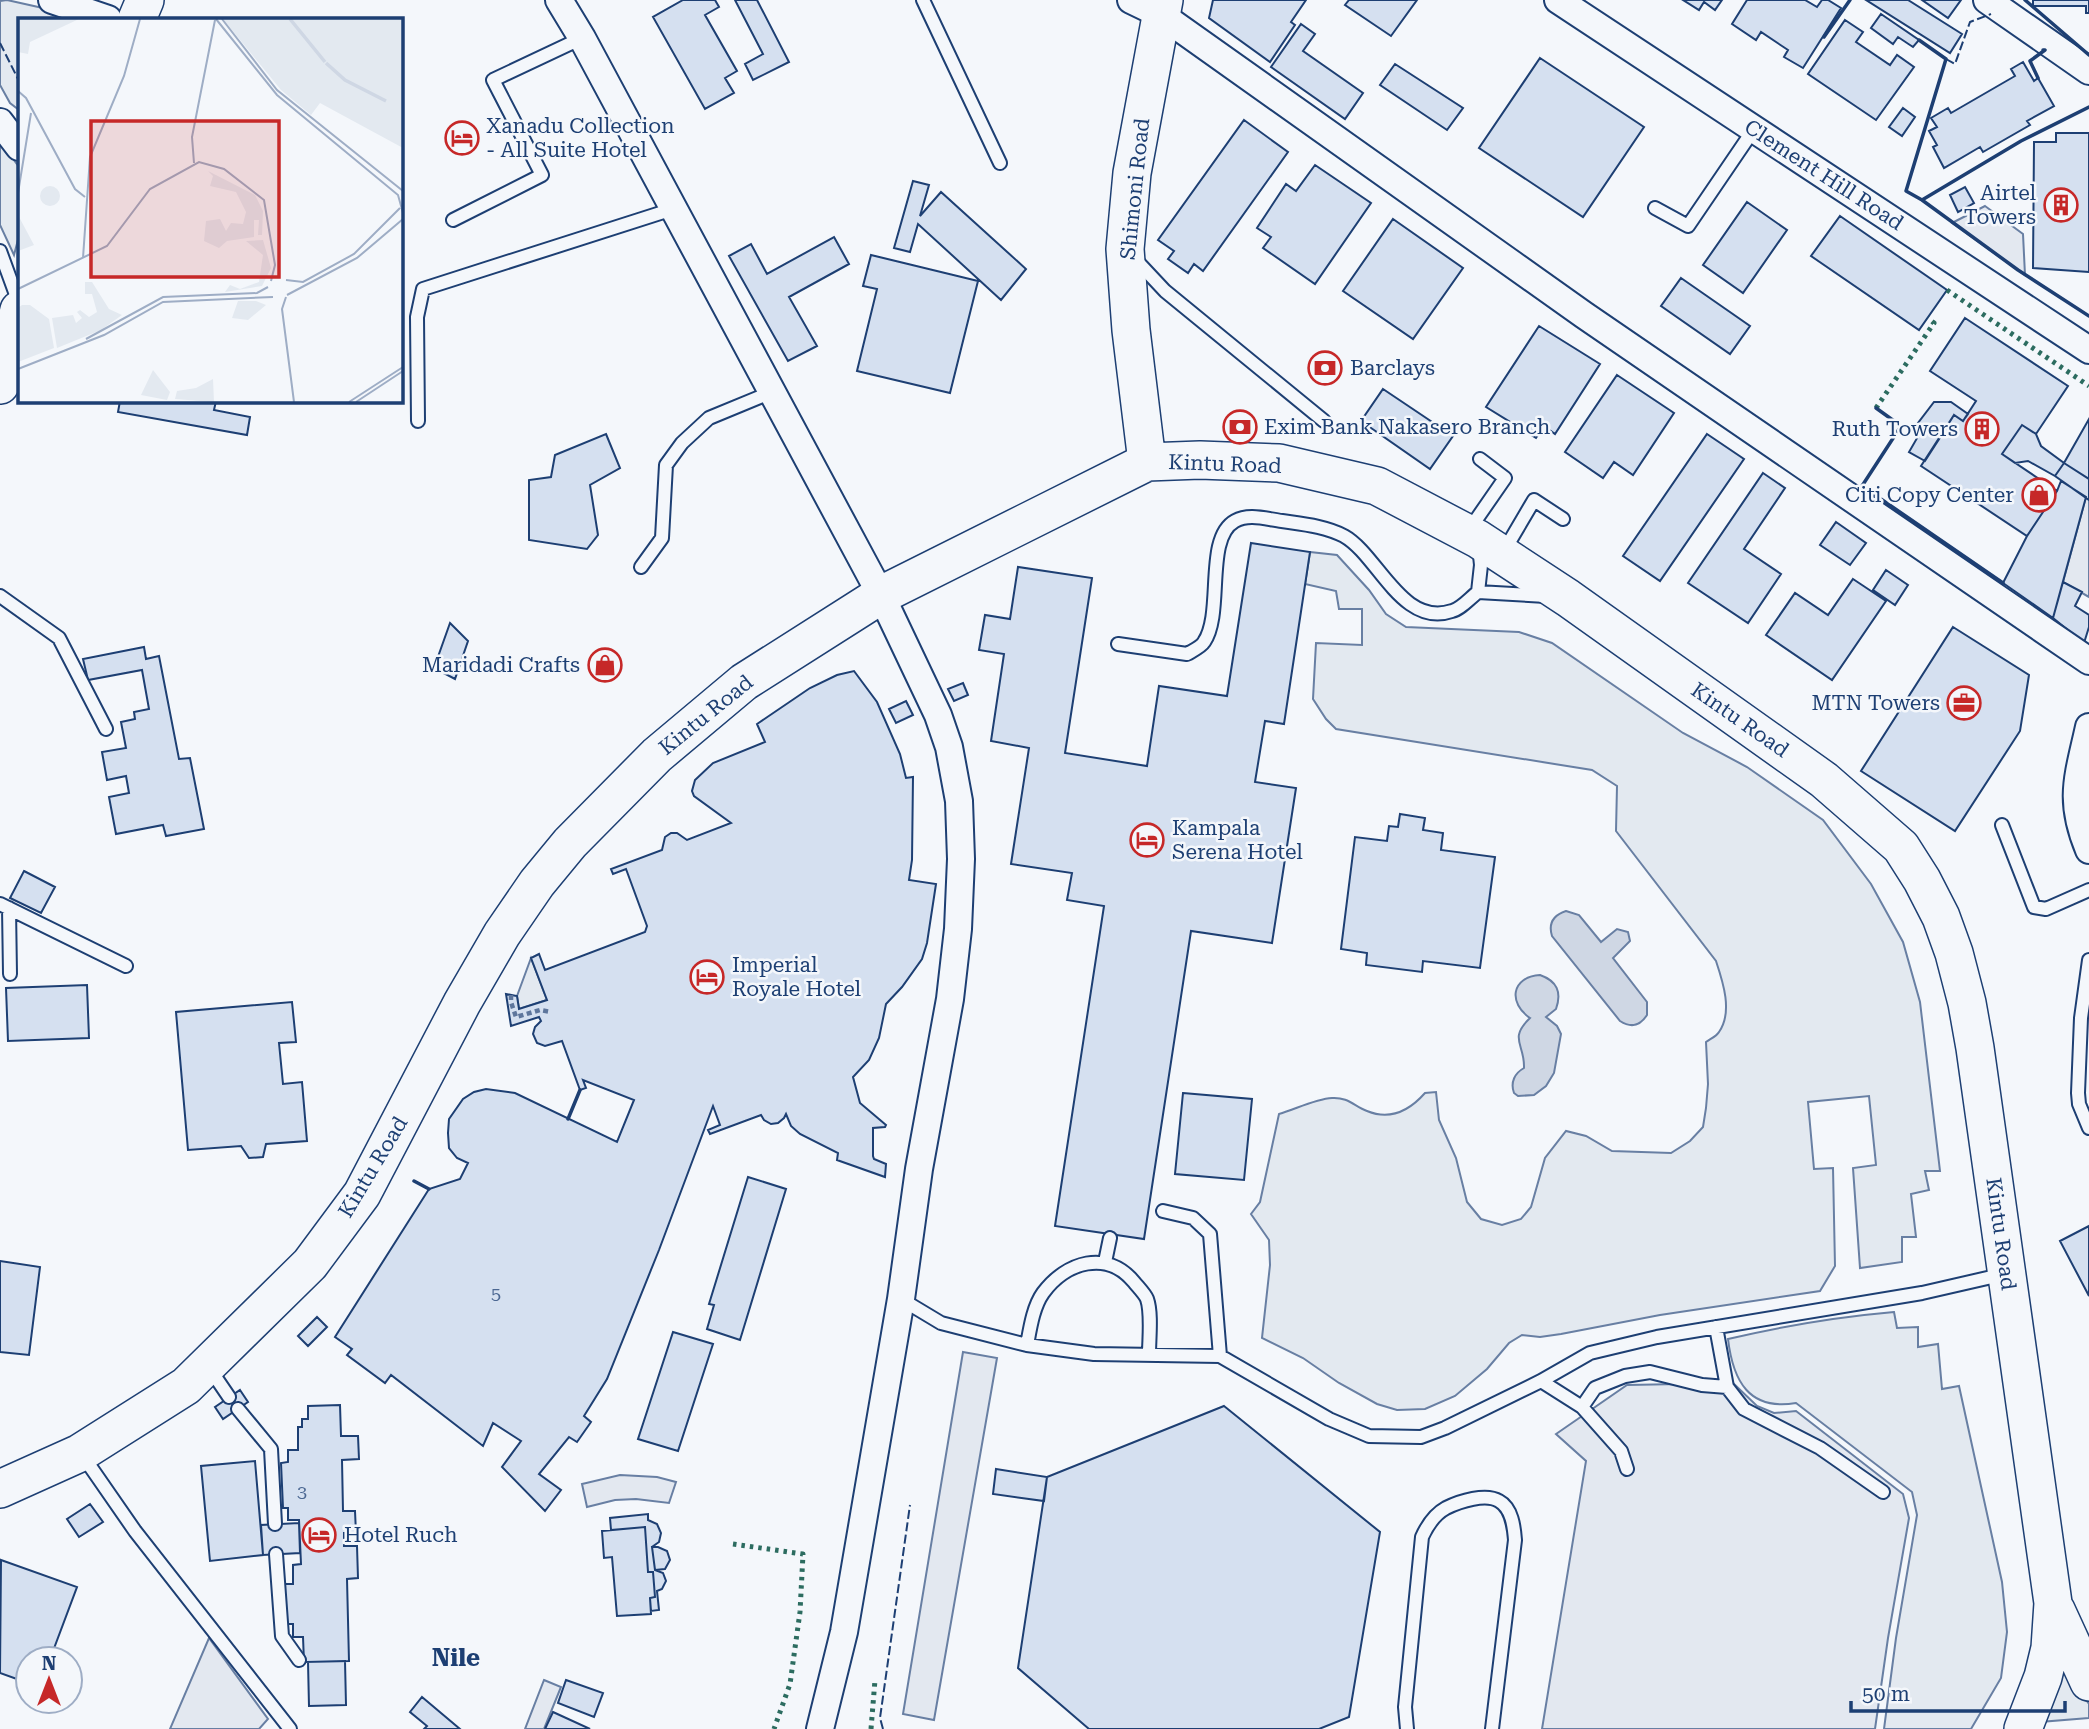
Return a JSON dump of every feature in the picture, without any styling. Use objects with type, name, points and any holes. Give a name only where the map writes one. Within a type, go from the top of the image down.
[{"type":"street","points":[[52,0],[105,18]]},
{"type":"street","points":[[137,18],[145,0]]},
{"type":"street","points":[[559,0],[582,38],[881,595],[938,715],[949,747],[959,801],[961,859],[958,929],[950,999],[919,1169],[901,1300],[844,1632],[820,1729]]},
{"type":"street","name":"Clement Hill Road","points":[[1558,0],[2089,350]]},
{"type":"street","points":[[1987,0],[2089,71]]},
{"type":"street","points":[[1152,5],[1584,315],[2089,661]]},
{"type":"street","name":"Shimoni Road","points":[[1147,462],[1131,330],[1125,249],[1152,5]]},
{"type":"street","points":[[0,122],[18,146]]},
{"type":"street","points":[[0,385],[18,314]]},
{"type":"street","name":"Kintu Road","points":[[6,1482],[80,1453],[186,1386],[310,1264],[362,1194],[462,1003],[502,934],[537,883],[570,843],[657,755],[744,682],[881,595],[1147,462],[1200,460],[1279,463],[1377,486],[1483,542],[1568,598],[1824,780],[1901,847],[1922,880],[1941,917],[1967,1003],[2053,1603],[2050,1648],[2043,1677],[2023,1729]]},
{"type":"street","points":[[2089,727],[2075,789],[2076,810],[2089,850]]},
{"type":"street","points":[[2053,1603],[2089,1682]]},
{"type":"lane","points":[[923,0],[1000,163]]},
{"type":"lane","points":[[453,220],[542,175],[493,80],[582,38]]},
{"type":"lane","points":[[1656,208],[1688,226],[1755,130]]},
{"type":"lane","points":[[418,421],[416,317],[423,289],[673,209]]},
{"type":"lane","points":[[1125,249],[1165,291],[1324,421]]},
{"type":"lane","points":[[0,251],[18,300]]},
{"type":"lane","points":[[641,567],[662,538],[666,465],[682,443],[709,418],[772,392]]},
{"type":"lane","points":[[1478,592],[1483,542],[1505,478],[1480,459]]},
{"type":"lane","points":[[1483,542],[1534,500],[1563,519]]},
{"type":"lane","points":[[1118,645],[1187,654],[1204,643],[1211,624],[1221,535],[1232,522],[1245,516],[1311,525],[1345,536],[1362,551],[1401,597],[1416,608],[1434,612],[1453,611],[1478,592],[1568,598]]},
{"type":"lane","points":[[0,596],[58,638],[106,729]]},
{"type":"lane","points":[[2002,825],[2034,907],[2039,910],[2046,909],[2089,890]]},
{"type":"lane","points":[[5,906],[126,966]]},
{"type":"lane","points":[[5,906],[10,974]]},
{"type":"lane","points":[[2087,1120],[2079,1104],[2078,1093],[2089,960]]},
{"type":"lane","points":[[1163,1211],[1193,1218],[1210,1234],[1220,1356]]},
{"type":"lane","points":[[1105,1262],[1110,1238]]},
{"type":"lane","points":[[1027,1345],[1041,1295],[1057,1279],[1078,1265],[1105,1262],[1127,1274],[1147,1299],[1149,1354]]},
{"type":"lane","points":[[901,1300],[941,1323],[1027,1345],[1094,1354],[1220,1356],[1329,1419],[1369,1436],[1421,1437],[1541,1381],[1590,1353],[1657,1337],[1922,1293],[2006,1273]]},
{"type":"lane","points":[[1716,1327],[1727,1387],[1744,1409],[1820,1448],[1882,1492]]},
{"type":"lane","points":[[208,1366],[229,1397]]},
{"type":"lane","points":[[1582,1407],[1595,1388],[1625,1376],[1650,1372],[1702,1385],[1727,1387]]},
{"type":"lane","points":[[1541,1381],[1582,1407],[1621,1451],[1627,1469]]},
{"type":"lane","points":[[237,1409],[271,1449],[275,1524]]},
{"type":"lane","points":[[80,1453],[135,1531],[290,1729]]},
{"type":"lane","points":[[1407,1729],[1405,1707],[1422,1537],[1428,1524],[1446,1508],[1484,1497],[1498,1500],[1506,1507],[1514,1523],[1516,1540],[1492,1729]]},
{"type":"lane","points":[[276,1554],[282,1636],[299,1660]]},
{"type":"path","points":[[511,995],[516,1017],[540,1010],[551,1012]]},
{"type":"shaded area","points":[[7,0],[74,15],[76,18],[18,18],[18,109],[10,103],[0,85],[0,1]]},
{"type":"shaded area","points":[[0,141],[18,166],[18,240],[14,255],[0,225]]},
{"type":"shaded area","points":[[1985,206],[2023,234],[2025,275],[1952,223]]},
{"type":"shaded area","points":[[2086,497],[2089,500],[2089,597],[2063,582]]},
{"type":"shaded area","points":[[1310,552],[1337,555],[1369,590],[1386,614],[1406,627],[1519,632],[1552,643],[1683,733],[1747,767],[1823,820],[1871,884],[1903,942],[1920,1002],[1940,1171],[1925,1171],[1929,1190],[1911,1194],[1916,1237],[1902,1237],[1902,1262],[1860,1268],[1853,1168],[1876,1165],[1869,1096],[1808,1102],[1814,1169],[1833,1168],[1835,1266],[1820,1291],[1660,1315],[1561,1334],[1540,1337],[1522,1335],[1509,1343],[1487,1369],[1455,1396],[1425,1409],[1397,1410],[1377,1404],[1339,1383],[1303,1358],[1262,1338],[1270,1265],[1269,1240],[1251,1214],[1260,1202],[1279,1114],[1312,1102],[1338,1098],[1376,1114],[1392,1114],[1406,1109],[1425,1093],[1436,1092],[1439,1120],[1456,1158],[1467,1202],[1481,1219],[1502,1225],[1521,1219],[1531,1207],[1545,1158],[1566,1131],[1586,1136],[1612,1151],[1671,1153],[1690,1141],[1703,1127],[1708,1084],[1706,1042],[1719,1032],[1726,1006],[1724,987],[1716,961],[1616,831],[1617,786],[1592,770],[1336,729],[1326,719],[1313,699],[1316,643],[1362,645],[1362,609],[1339,609],[1336,591],[1305,584]]},
{"type":"shaded area","points":[[1566,911],[1579,915],[1601,942],[1617,929],[1628,932],[1630,941],[1613,958],[1647,1002],[1647,1015],[1638,1024],[1628,1025],[1620,1021],[1552,936],[1553,920]]},
{"type":"shaded area","points":[[531,958],[547,1000],[519,1009],[517,996]]},
{"type":"shaded area","points":[[1540,975],[1551,980],[1558,992],[1556,1009],[1546,1017],[1557,1026],[1561,1034],[1554,1073],[1546,1086],[1534,1095],[1518,1096],[1514,1093],[1513,1082],[1518,1072],[1524,1068],[1519,1037],[1523,1025],[1530,1018],[1518,1005],[1516,992],[1523,980]]},
{"type":"shaded area","points":[[1894,1312],[1897,1328],[1918,1327],[1918,1347],[1938,1344],[1942,1389],[1959,1386],[2002,1582],[2007,1632],[2001,1678],[1971,1729],[1884,1729],[1917,1515],[1912,1492],[1796,1403],[1766,1402],[1755,1397],[1739,1380],[1730,1354],[1728,1339],[1810,1322]]},
{"type":"shaded area","points":[[963,1352],[997,1358],[934,1720],[903,1714]]},
{"type":"shaded area","points":[[1733,1383],[1757,1406],[1774,1413],[1796,1411],[1903,1494],[1909,1518],[1875,1729],[1542,1729],[1586,1461],[1556,1434],[1627,1385]]},
{"type":"shaded area","points":[[620,1475],[657,1477],[676,1482],[669,1503],[636,1499],[615,1500],[587,1507],[582,1484]]},
{"type":"shaded area","points":[[209,1638],[268,1719],[259,1729],[170,1729]]},
{"type":"shaded area","points":[[2064,1669],[2089,1704],[2089,1718],[2039,1722],[2055,1693]]},
{"type":"shaded area","points":[[544,1680],[561,1687],[544,1729],[525,1729]]},
{"type":"building","points":[[683,0],[715,0],[719,7],[705,15],[737,71],[725,78],[734,93],[705,109],[653,17]]},
{"type":"building","points":[[735,0],[757,0],[789,62],[753,80],[745,64],[763,54]]},
{"type":"building","points":[[1213,0],[1306,0],[1291,22],[1295,25],[1270,62],[1209,18]]},
{"type":"building","points":[[1349,0],[1417,0],[1391,36],[1345,5]]},
{"type":"building","points":[[1683,0],[1722,0],[1715,10],[1704,2],[1699,10]]},
{"type":"building","points":[[1747,0],[1805,0],[1817,7],[1822,0],[1828,0],[1841,8],[1803,68],[1784,57],[1788,50],[1761,32],[1756,40],[1732,24]]},
{"type":"building","points":[[1866,0],[1908,0],[1962,34],[1950,53]]},
{"type":"building","points":[[1922,0],[1961,0],[1948,18]]},
{"type":"building","points":[[2033,0],[2089,0],[2089,13],[2086,13],[2086,6],[2033,6]]},
{"type":"building","points":[[1881,14],[1919,40],[1913,47],[1898,37],[1893,44],[1871,28]]},
{"type":"building","points":[[1845,20],[1863,32],[1856,42],[1890,65],[1897,55],[1914,67],[1876,120],[1808,74]]},
{"type":"building","points":[[1301,24],[1315,34],[1303,51],[1363,93],[1345,119],[1271,67]]},
{"type":"building","points":[[1540,58],[1644,127],[1583,217],[1479,148]]},
{"type":"building","points":[[2023,62],[2034,81],[2038,78],[2054,106],[2027,121],[2030,125],[1983,152],[1980,147],[1944,168],[1933,147],[1937,145],[1929,131],[1937,127],[1931,118],[1948,108],[1951,113],[2015,76],[2011,69]]},
{"type":"building","points":[[1395,64],[1463,108],[1447,130],[1380,85]]},
{"type":"building","points":[[1903,108],[1915,117],[1902,136],[1889,127]]},
{"type":"building","points":[[1244,120],[1288,152],[1203,271],[1194,264],[1188,273],[1168,259],[1174,251],[1158,240]]},
{"type":"building","name":"Airtel Towers","points":[[2056,133],[2089,133],[2089,272],[2033,268],[2034,142],[2056,142]]},
{"type":"building","points":[[1315,165],[1371,203],[1315,284],[1263,248],[1271,237],[1257,228],[1286,184],[1296,191]]},
{"type":"building","points":[[913,181],[929,185],[920,216],[941,192],[1026,269],[1001,300],[918,224],[910,252],[894,248]]},
{"type":"building","points":[[1965,187],[1974,203],[1958,212],[1950,195]]},
{"type":"building","points":[[1747,202],[1787,230],[1743,293],[1703,265]]},
{"type":"building","points":[[1840,216],[1947,290],[1919,330],[1811,256]]},
{"type":"building","points":[[1393,219],[1463,268],[1413,339],[1343,291]]},
{"type":"building","points":[[834,237],[849,264],[789,297],[817,346],[788,361],[729,256],[751,244],[767,274]]},
{"type":"building","points":[[871,255],[978,281],[950,393],[857,371],[877,289],[863,286]]},
{"type":"building","points":[[1681,278],[1750,326],[1730,354],[1661,306]]},
{"type":"building","name":"Ruth Towers","points":[[1965,318],[2068,386],[2036,434],[2022,425],[2002,454],[2057,491],[2027,536],[1921,466],[1954,415],[1963,421],[1976,401],[1930,371]]},
{"type":"building","points":[[1539,326],[1600,364],[1555,434],[1544,426],[1536,438],[1486,407]]},
{"type":"building","points":[[1617,375],[1674,413],[1633,475],[1614,462],[1603,478],[1565,452]]},
{"type":"building","points":[[1383,389],[1453,436],[1430,469],[1361,421]]},
{"type":"building","points":[[120,402],[216,402],[214,410],[250,417],[247,435],[118,412]]},
{"type":"building","points":[[1934,402],[1951,402],[1968,414],[1963,421],[1954,415],[1941,436],[1918,423]]},
{"type":"building","points":[[2089,419],[2089,479],[2064,463]]},
{"type":"building","points":[[2022,425],[2036,434],[2041,446],[2064,463],[2055,476],[2028,461],[2015,463],[2002,454]]},
{"type":"building","points":[[1924,426],[1941,436],[1925,461],[1909,452]]},
{"type":"building","points":[[606,434],[620,468],[590,485],[598,535],[587,549],[529,540],[529,480],[551,477],[555,455]]},
{"type":"building","points":[[1707,434],[1744,459],[1660,581],[1623,556]]},
{"type":"building","points":[[2064,463],[2089,479],[2089,500],[2055,476]]},
{"type":"building","points":[[1763,473],[1785,488],[1744,549],[1781,574],[1748,623],[1688,583]]},
{"type":"building","points":[[2061,481],[2086,497],[2053,618],[2003,583],[2027,536]]},
{"type":"building","points":[[1836,522],[1866,543],[1850,565],[1820,545]]},
{"type":"building","points":[[1251,543],[1310,552],[1284,724],[1265,721],[1255,782],[1296,788],[1272,943],[1191,931],[1144,1239],[1055,1226],[1104,906],[1067,900],[1072,873],[1011,864],[1029,748],[991,741],[1004,654],[979,650],[985,615],[1010,619],[1018,567],[1092,578],[1065,753],[1147,766],[1159,686],[1227,696]]},
{"type":"building","points":[[1886,570],[1908,585],[1895,605],[1873,590]]},
{"type":"building","points":[[1853,579],[1886,601],[1832,680],[1766,635],[1795,593],[1828,615]]},
{"type":"building","points":[[2063,582],[2082,592],[2075,606],[2089,615],[2089,627],[2084,643],[2053,618]]},
{"type":"building","points":[[450,623],[468,641],[455,679],[434,668]]},
{"type":"building","name":"MTN Towers","points":[[1953,627],[2029,675],[2020,731],[1955,831],[1861,771]]},
{"type":"building","points":[[144,647],[146,659],[159,656],[179,759],[190,758],[204,829],[166,836],[163,825],[116,834],[109,797],[129,793],[126,776],[107,780],[102,752],[126,748],[121,722],[135,719],[134,712],[149,709],[142,670],[88,680],[83,659]]},
{"type":"building","points":[[854,671],[877,702],[900,754],[906,778],[913,777],[912,860],[909,880],[936,884],[922,959],[886,1004],[879,1038],[869,1060],[853,1077],[860,1103],[886,1125],[873,1128],[873,1156],[886,1164],[885,1177],[837,1160],[838,1153],[800,1134],[791,1126],[786,1114],[778,1123],[771,1124],[761,1115],[710,1134],[708,1130],[720,1125],[713,1106],[607,1379],[584,1416],[591,1422],[577,1442],[569,1437],[539,1474],[561,1490],[545,1511],[502,1467],[521,1441],[493,1423],[483,1446],[391,1375],[385,1383],[347,1355],[352,1349],[335,1337],[429,1189],[460,1179],[468,1163],[457,1158],[449,1148],[448,1133],[449,1119],[463,1099],[486,1089],[515,1093],[617,1142],[634,1100],[583,1080],[586,1088],[580,1090],[562,1041],[545,1046],[537,1043],[533,1034],[541,1021],[539,1017],[511,1026],[506,994],[517,996],[519,1009],[547,1000],[531,958],[539,954],[545,970],[645,932],[647,926],[626,869],[613,874],[611,869],[662,850],[665,837],[671,833],[677,833],[687,840],[731,823],[694,796],[692,791],[695,780],[713,763],[765,742],[757,724],[810,688],[837,675]]},
{"type":"building","points":[[963,683],[968,695],[954,701],[948,689]]},
{"type":"building","points":[[906,701],[913,715],[896,723],[889,709]]},
{"type":"building","points":[[1400,814],[1425,818],[1423,830],[1443,833],[1441,850],[1495,857],[1480,968],[1423,961],[1422,972],[1366,965],[1367,953],[1341,949],[1355,837],[1387,841],[1389,826],[1398,827]]},
{"type":"building","points":[[24,871],[55,887],[41,913],[10,898]]},
{"type":"building","points":[[87,985],[89,1038],[8,1041],[6,988]]},
{"type":"building","points":[[292,1002],[296,1042],[279,1043],[283,1084],[302,1082],[307,1141],[266,1144],[263,1157],[249,1158],[241,1146],[188,1150],[176,1012]]},
{"type":"building","points":[[1183,1093],[1252,1099],[1244,1180],[1175,1174]]},
{"type":"building","points":[[748,1177],[786,1189],[740,1340],[707,1329],[714,1305],[709,1304]]},
{"type":"building","points":[[2089,1226],[2089,1296],[2060,1241]]},
{"type":"building","points":[[0,1261],[40,1267],[29,1355],[0,1352]]},
{"type":"building","points":[[317,1317],[327,1327],[308,1346],[298,1336]]},
{"type":"building","points":[[673,1332],[713,1344],[678,1451],[638,1439]]},
{"type":"building","points":[[240,1390],[248,1402],[223,1419],[215,1407]]},
{"type":"building","points":[[340,1405],[341,1436],[358,1436],[359,1459],[342,1460],[343,1511],[355,1511],[356,1533],[344,1533],[344,1546],[357,1546],[358,1578],[347,1579],[349,1661],[304,1662],[303,1637],[293,1637],[293,1624],[285,1624],[284,1584],[293,1584],[293,1565],[301,1564],[299,1520],[288,1520],[288,1508],[283,1508],[281,1463],[288,1462],[288,1450],[298,1450],[298,1427],[302,1427],[302,1419],[308,1419],[308,1406]]},
{"type":"building","points":[[1224,1406],[1380,1532],[1349,1717],[1319,1729],[1089,1729],[1018,1668],[1047,1477]]},
{"type":"building","points":[[255,1461],[263,1555],[210,1561],[201,1466]]},
{"type":"building","points":[[996,1469],[1047,1477],[1044,1501],[993,1494]]},
{"type":"building","points":[[90,1504],[103,1522],[79,1537],[67,1519]]},
{"type":"building","points":[[648,1514],[648,1520],[657,1524],[661,1533],[659,1542],[652,1547],[655,1570],[663,1573],[666,1581],[662,1589],[657,1591],[659,1610],[651,1611],[650,1598],[655,1597],[653,1572],[648,1572],[645,1527],[611,1530],[610,1518]]},
{"type":"building","points":[[299,1523],[300,1553],[263,1555],[261,1525]]},
{"type":"building","points":[[645,1527],[648,1572],[653,1572],[655,1597],[650,1598],[651,1614],[617,1616],[612,1557],[604,1558],[602,1531]]},
{"type":"building","points":[[652,1547],[667,1551],[670,1560],[665,1569],[655,1570]]},
{"type":"building","points":[[1,1560],[77,1587],[55,1645],[14,1645],[14,1678],[0,1673]]},
{"type":"building","points":[[345,1661],[346,1705],[309,1706],[308,1662]]},
{"type":"building","points":[[566,1680],[603,1693],[594,1717],[558,1703]]},
{"type":"building","points":[[422,1697],[460,1729],[424,1729],[427,1726],[410,1712]]},
{"type":"building","points":[[553,1712],[590,1729],[545,1729]]},
{"type":"hedge","points":[[1947,290],[2089,386]]},
{"type":"hedge","points":[[1876,408],[1934,323],[1928,318]]},
{"type":"hedge","points":[[733,1544],[803,1554],[800,1612],[790,1684],[774,1729]]},
{"type":"hedge","points":[[871,1729],[875,1680]]},
{"type":"fence","points":[[1946,59],[1955,64],[1970,22],[1991,14]]},
{"type":"fence","points":[[0,43],[18,79]]},
{"type":"fence","points":[[883,1729],[880,1718],[910,1505]]},
{"type":"wall","points":[[1824,37],[1850,0]]},
{"type":"wall","points":[[2025,0],[2089,55]]},
{"type":"wall","points":[[1919,40],[1946,59],[1906,191],[1922,200]]},
{"type":"wall","points":[[2038,78],[2030,61],[2043,50]]},
{"type":"wall","points":[[2089,107],[2021,141],[1922,200],[2018,270],[2089,316]]},
{"type":"wall","points":[[1876,408],[1901,426],[1862,486],[2003,583]]},
{"type":"wall","points":[[568,1119],[580,1090]]},
{"type":"wall","points":[[414,1181],[429,1189]]},
{"type":"place","name":"Xanadu Collection - All Suite Hotel","points":[[462,138]]},
{"type":"place","name":"Airtel Towers","points":[[2061,205]]},
{"type":"place","name":"Barclays","points":[[1325,368]]},
{"type":"place","name":"Exim Bank Nakasero Branch","points":[[1240,427]]},
{"type":"place","name":"Ruth Towers","points":[[1982,429]]},
{"type":"place","name":"Citi Copy Center","points":[[2039,495]]},
{"type":"place","name":"Maridadi Crafts","points":[[605,665]]},
{"type":"place","name":"MTN Towers","points":[[1964,703]]},
{"type":"place","name":"Kampala Serena Hotel","points":[[1147,840]]},
{"type":"place","name":"Imperial Royale Hotel","points":[[707,977]]},
{"type":"place","name":"Hotel Ruch","points":[[319,1535]]},
{"type":"district","name":"Nile","points":[[456,1658]]}]
